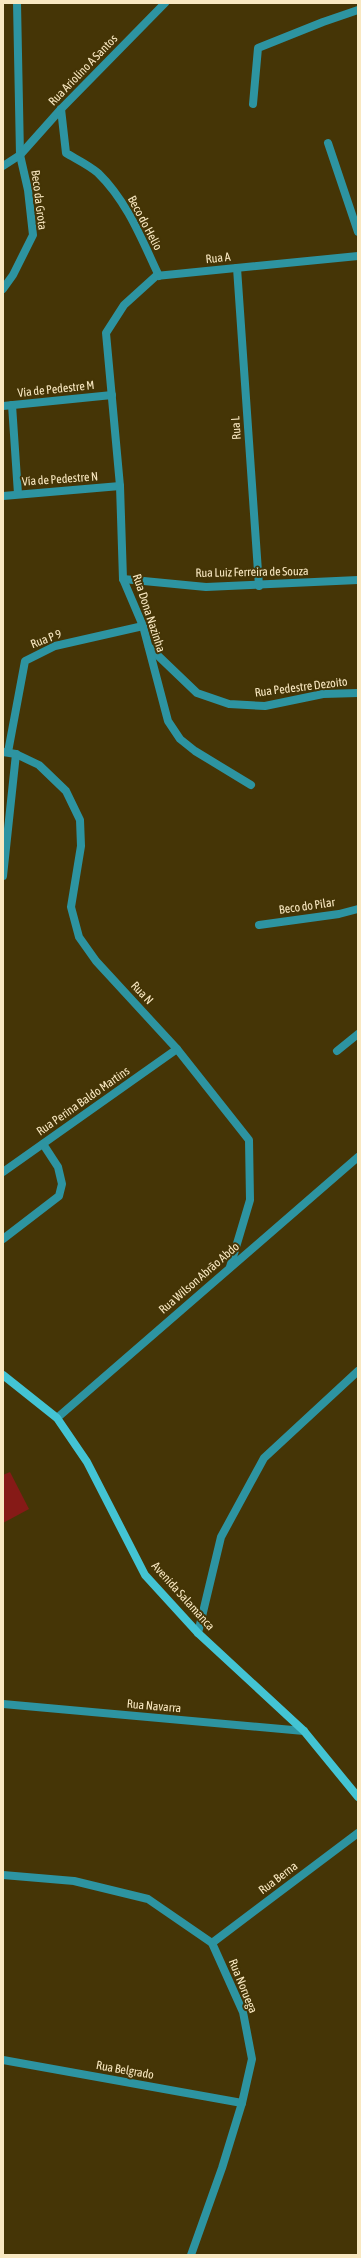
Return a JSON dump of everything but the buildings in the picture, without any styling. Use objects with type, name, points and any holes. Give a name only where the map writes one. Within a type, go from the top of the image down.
[{"type":"street","name":"Beco da Grota","points":[[3,289],[13,275],[33,235],[28,190],[20,155],[17,3]]},
{"type":"street","name":"Rua Ariolino A Santos","points":[[3,166],[20,155],[61,109],[165,3]]},
{"type":"street","points":[[253,104],[258,48],[322,22],[358,10]]},
{"type":"street","name":"Beco do Helio","points":[[61,109],[66,154],[97,172],[117,196],[131,216],[159,276]]},
{"type":"street","points":[[328,143],[358,232]]},
{"type":"street","name":"Rua A","points":[[159,276],[358,256]]},
{"type":"street","name":"Rua L","points":[[237,268],[259,586]]},
{"type":"street","name":"Rua Dona Nazinha","points":[[159,276],[156,276],[124,305],[106,333],[120,486],[123,579],[143,626],[168,721],[180,739],[195,751],[251,785]]},
{"type":"street","name":"Vía de Pedestre M","points":[[3,406],[112,395]]},
{"type":"street","points":[[12,405],[18,494]]},
{"type":"street","name":"Vía de Pedestre N","points":[[3,496],[120,486]]},
{"type":"street","name":"Rua Luiz Ferreira de Souza","points":[[123,579],[206,587],[259,586],[358,580]]},
{"type":"street","name":"Rua P 9","points":[[5,752],[25,660],[55,646],[143,626]]},
{"type":"street","name":"Rua Pedestre Dezoito","points":[[148,646],[197,693],[230,704],[265,706],[323,694],[358,693]]},
{"type":"street","name":"Rua N","points":[[5,752],[16,754],[39,765],[66,791],[80,820],[81,846],[71,907],[79,937],[96,961],[177,1049],[249,1140],[250,1200],[230,1267]]},
{"type":"street","points":[[3,876],[16,754]]},
{"type":"street","name":"Beco do Pilar","points":[[259,925],[358,910]]},
{"type":"street","points":[[338,1051],[358,1034]]},
{"type":"street","name":"Rua Perina Baldo Martins","points":[[3,1172],[177,1049]]},
{"type":"street","points":[[3,1239],[58,1196],[62,1184],[58,1166],[43,1144]]},
{"type":"street","name":"Rua Wilson Abrão Abdo","points":[[57,1418],[358,1157]]},
{"type":"street","points":[[198,1633],[221,1537],[264,1458],[358,1371]]},
{"type":"street","name":"Avenida Salamanca","points":[[3,1376],[57,1418],[87,1462],[145,1575],[198,1633],[304,1731],[358,1797]]},
{"type":"street","name":"Rua Navarra","points":[[3,1704],[304,1731]]},
{"type":"street","name":"Rua Berna","points":[[212,1943],[358,1833]]},
{"type":"street","points":[[3,1875],[74,1881],[148,1899],[212,1943]]},
{"type":"street","name":"Rua Noruega","points":[[191,2255],[222,2168],[242,2103],[252,2059],[243,2012],[212,1943]]},
{"type":"street","name":"Rua Belgrado","points":[[3,2060],[242,2103]]},
{"type":"shaded area","points":[[10,1472],[29,1509],[3,1523],[3,1475]]}]
